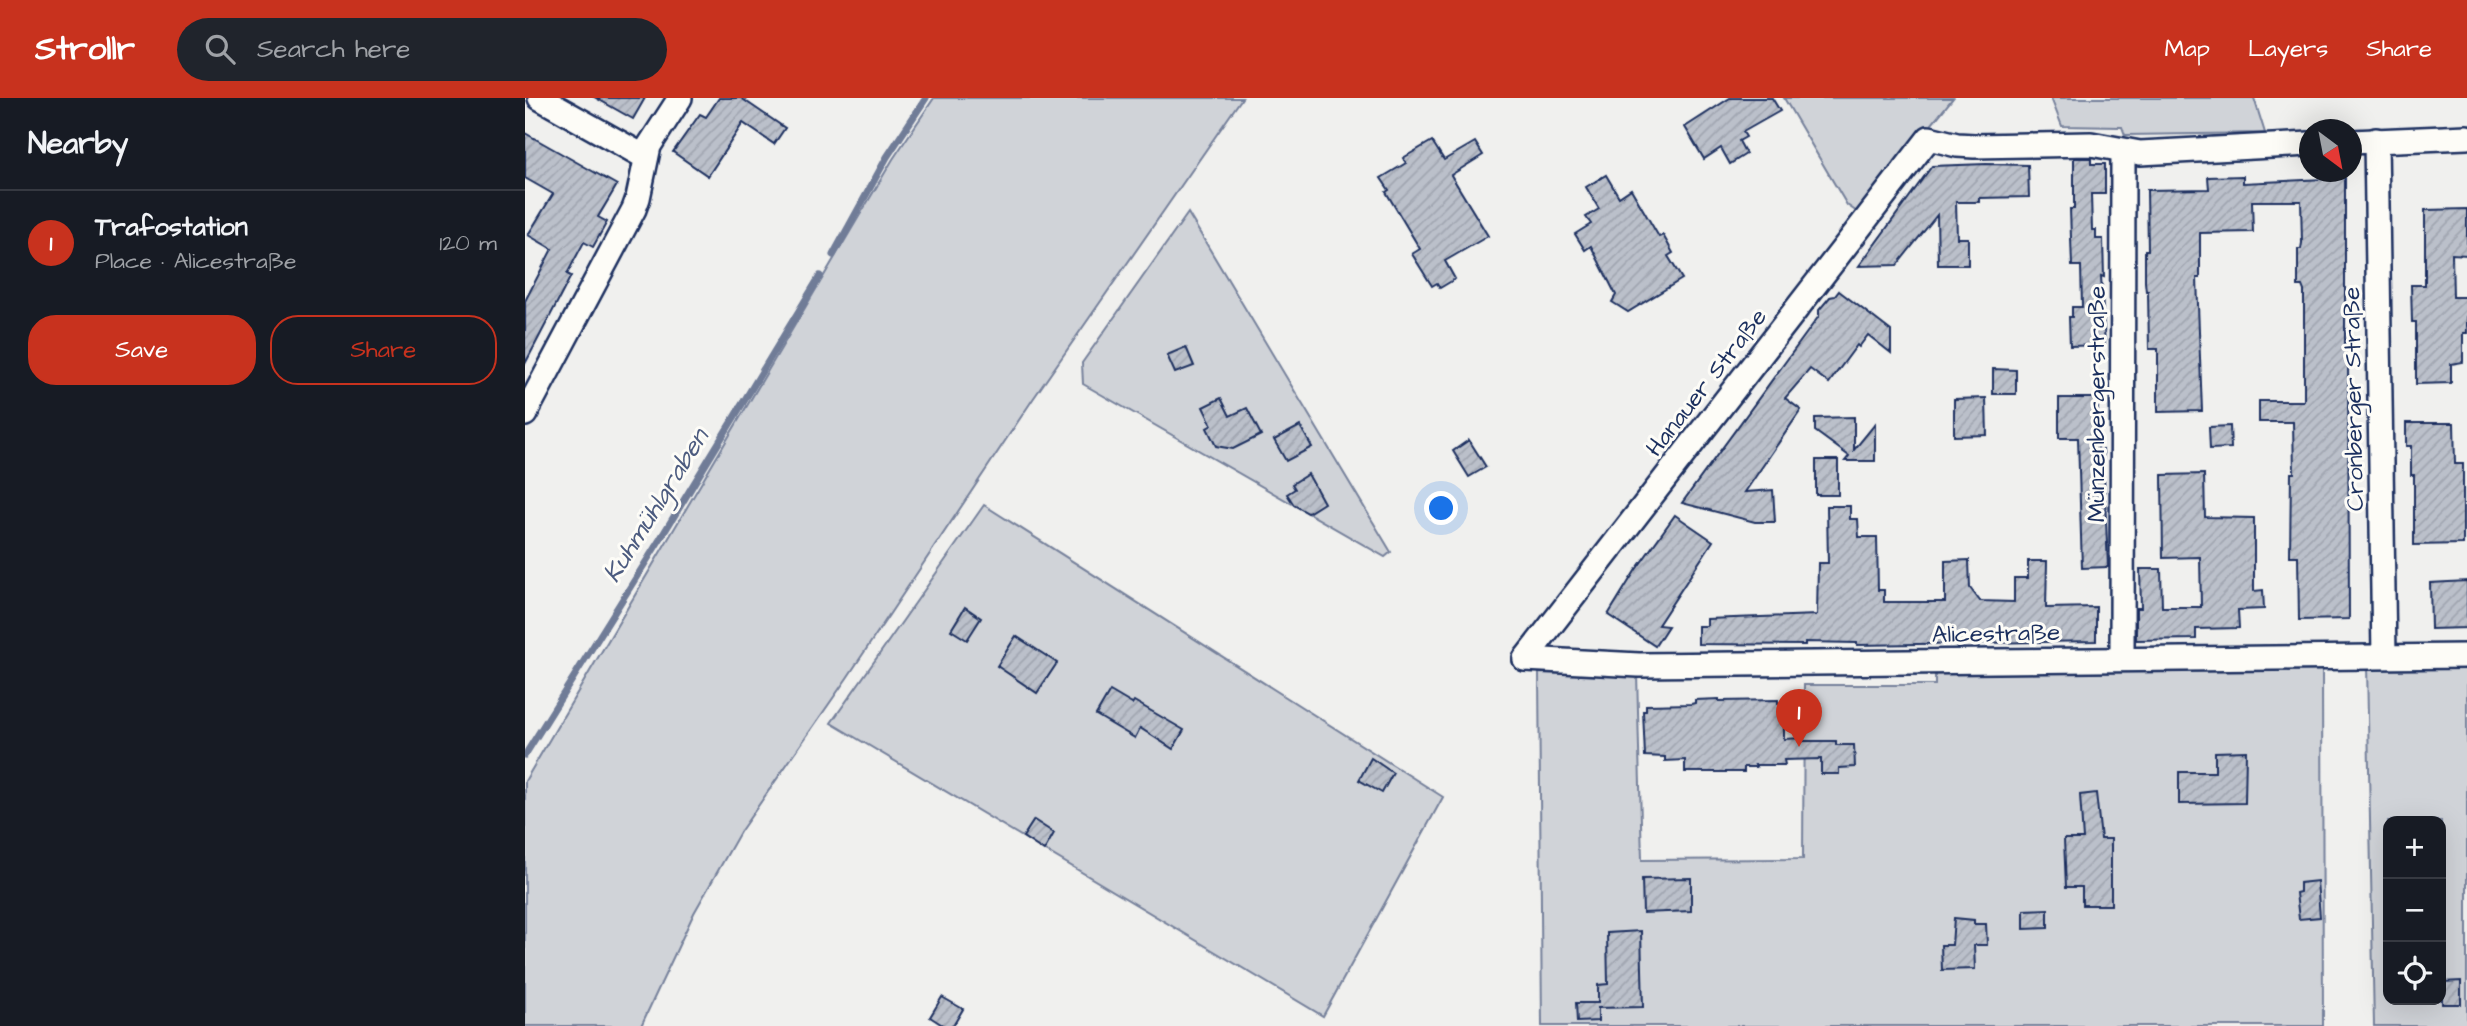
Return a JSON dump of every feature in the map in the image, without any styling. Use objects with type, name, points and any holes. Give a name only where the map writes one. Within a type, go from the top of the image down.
[{"type":"street","points":[[540,98],[645,157]]},
{"type":"street","points":[[525,414],[633,209],[641,185],[645,157],[654,136],[680,98]]},
{"type":"street","points":[[2362,141],[2467,137]]},
{"type":"street","name":"Hanauer Straße","points":[[1525,659],[1929,138],[1957,145],[2091,144],[2123,151]]},
{"type":"street","name":"Cronberger Straße","points":[[2376,140],[2384,656]]},
{"type":"street","points":[[2123,151],[2153,152],[2299,145]]},
{"type":"street","name":"Münzenbergerstraße","points":[[2122,658],[2123,151]]},
{"type":"street","name":"Alicestraße","points":[[1525,659],[1639,665],[2467,656]]},
{"type":"shaded area","points":[[934,98],[1242,98],[1033,399],[847,678],[740,832],[694,913],[641,1026],[525,1026],[525,781],[893,159]]},
{"type":"shaded area","points":[[1784,98],[1953,98],[1860,214],[1847,205]]},
{"type":"shaded area","points":[[2051,98],[2254,98],[2265,133],[2125,135],[2122,127],[2062,126]]},
{"type":"shaded area","points":[[1188,213],[1391,552],[1385,557],[1083,384],[1082,363]]},
{"type":"shaded area","points":[[984,505],[1443,797],[1323,1016],[831,723]]},
{"type":"shaded area","points":[[2367,665],[2467,666],[2467,1026],[2374,1026]]},
{"type":"shaded area","points":[[2322,667],[2323,1026],[1542,1026],[1539,673],[1637,674],[1642,860],[1803,859],[1804,685],[1935,685],[1935,669]]},
{"type":"building","points":[[596,98],[645,98],[633,119]]},
{"type":"building","points":[[719,98],[741,98],[785,128],[774,144],[743,123],[708,176],[673,152],[700,114],[706,117]]},
{"type":"building","points":[[1730,98],[1772,98],[1780,111],[1743,132],[1746,137],[1739,141],[1746,154],[1730,164],[1721,148],[1704,159],[1685,127]]},
{"type":"building","points":[[525,133],[617,185],[598,217],[607,222],[593,247],[584,242],[567,274],[571,276],[525,364],[525,301],[552,249],[528,235],[553,194],[525,178]]},
{"type":"building","points":[[1432,141],[1444,160],[1475,142],[1483,155],[1451,175],[1488,236],[1445,261],[1455,279],[1440,288],[1437,283],[1432,286],[1412,254],[1420,249],[1386,192],[1389,190],[1381,178],[1406,163],[1403,158]]},
{"type":"building","points":[[2074,158],[2091,158],[2091,164],[2105,164],[2105,194],[2091,194],[2092,230],[2096,230],[2096,239],[2103,239],[2104,277],[2101,276],[2105,345],[2070,346],[2069,317],[2072,317],[2072,307],[2082,307],[2081,266],[2072,266],[2070,209],[2074,209]]},
{"type":"building","points":[[2028,165],[2029,197],[1979,198],[1979,202],[1956,202],[1957,238],[1968,238],[1968,265],[1938,265],[1937,215],[1897,265],[1859,266],[1932,166]]},
{"type":"building","points":[[1606,175],[1619,197],[1631,189],[1659,237],[1663,235],[1673,253],[1668,256],[1682,279],[1628,312],[1612,302],[1616,295],[1591,246],[1585,250],[1575,234],[1591,224],[1586,217],[1599,209],[1586,187]]},
{"type":"building","points":[[2243,176],[2243,183],[2299,180],[2345,182],[2349,619],[2299,620],[2298,556],[2290,556],[2291,473],[2294,473],[2293,422],[2259,422],[2259,401],[2304,401],[2304,291],[2302,286],[2298,286],[2298,249],[2301,249],[2302,243],[2301,201],[2252,201],[2253,232],[2200,233],[2200,278],[2197,278],[2202,411],[2158,412],[2158,349],[2149,349],[2148,291],[2145,282],[2145,250],[2148,250],[2147,190],[2209,189],[2208,177]]},
{"type":"building","points":[[2467,209],[2467,255],[2452,254],[2453,297],[2467,297],[2467,333],[2463,333],[2463,362],[2451,364],[2451,383],[2416,384],[2416,322],[2412,322],[2411,285],[2425,285],[2425,210]]},
{"type":"building","points":[[1839,291],[1891,331],[1891,353],[1868,335],[1859,347],[1857,345],[1829,383],[1810,369],[1785,398],[1801,410],[1745,492],[1773,490],[1775,522],[1755,522],[1682,503],[1819,316],[1819,310]]},
{"type":"building","points":[[1186,347],[1194,366],[1175,373],[1167,355]]},
{"type":"building","points":[[1993,369],[2016,370],[2016,394],[1993,394]]},
{"type":"building","points":[[1221,398],[1230,416],[1247,408],[1261,435],[1233,449],[1216,446],[1207,428],[1212,425],[1203,407]]},
{"type":"building","points":[[1986,398],[1987,435],[1954,436],[1954,399]]},
{"type":"building","points":[[2059,398],[2098,398],[2098,450],[2103,450],[2108,567],[2082,568],[2078,438],[2059,438]]},
{"type":"building","points":[[1854,417],[1854,450],[1875,424],[1875,461],[1845,461],[1849,456],[1815,431],[1815,418]]},
{"type":"building","points":[[2406,423],[2454,423],[2455,464],[2463,464],[2463,544],[2414,545],[2414,475],[2411,475],[2411,446],[2406,446]]},
{"type":"building","points":[[1300,426],[1312,447],[1286,461],[1274,440]]},
{"type":"building","points":[[2230,426],[2231,448],[2210,449],[2209,427]]},
{"type":"building","points":[[1469,440],[1486,467],[1469,477],[1453,451]]},
{"type":"building","points":[[1816,460],[1838,460],[1838,495],[1816,495]]},
{"type":"building","points":[[1308,474],[1324,503],[1308,513],[1294,505],[1287,494],[1295,489],[1292,484]]},
{"type":"building","points":[[2204,474],[2205,517],[2254,518],[2254,591],[2263,590],[2264,609],[2238,610],[2239,628],[2196,629],[2196,639],[2136,640],[2136,608],[2141,608],[2140,569],[2161,569],[2162,607],[2201,607],[2200,557],[2163,558],[2162,475]]},
{"type":"building","points":[[1827,506],[1850,506],[1850,519],[1858,519],[1859,537],[1877,537],[1878,590],[1884,590],[1884,602],[1945,602],[1945,561],[1969,560],[1970,588],[1980,601],[2014,602],[2014,578],[2028,578],[2028,561],[2047,561],[2046,608],[2096,607],[2096,641],[1857,645],[1805,642],[1805,645],[1698,644],[1698,626],[1707,626],[1707,619],[1817,615],[1818,563],[1828,563]]},
{"type":"building","points":[[1675,515],[1713,541],[1658,625],[1668,626],[1655,646],[1608,615]]},
{"type":"building","points":[[2467,581],[2467,628],[2431,629],[2430,583]]},
{"type":"building","points":[[965,607],[981,618],[967,640],[951,630]]},
{"type":"building","points":[[1016,636],[1057,663],[1037,693],[997,666]]},
{"type":"building","points":[[1110,691],[1132,704],[1134,701],[1184,730],[1173,749],[1140,728],[1135,738],[1096,715]]},
{"type":"building","points":[[1695,700],[1778,700],[1778,703],[1784,703],[1784,739],[1802,738],[1802,741],[1836,741],[1836,745],[1854,745],[1855,767],[1839,768],[1839,774],[1821,774],[1821,759],[1784,760],[1785,765],[1755,765],[1756,767],[1744,767],[1744,772],[1685,772],[1685,760],[1665,761],[1665,757],[1645,756],[1643,711],[1646,711],[1646,705],[1691,704],[1695,703]]},
{"type":"building","points":[[2246,751],[2245,803],[2179,804],[2179,772],[2215,772],[2215,752]]},
{"type":"building","points":[[1371,758],[1393,773],[1382,793],[1359,780]]},
{"type":"building","points":[[2096,793],[2101,839],[2111,839],[2111,905],[2082,905],[2082,887],[2066,887],[2064,839],[2083,839],[2080,795]]},
{"type":"building","points":[[1034,820],[1054,833],[1044,851],[1023,837]]},
{"type":"building","points":[[1691,878],[1691,911],[1643,913],[1642,879]]},
{"type":"building","points":[[2317,881],[2320,917],[2299,919],[2296,893],[2300,892],[2300,883]]},
{"type":"building","points":[[2048,909],[2048,928],[2024,929],[2024,910]]},
{"type":"building","points":[[1954,918],[1974,920],[1974,924],[1986,924],[1987,945],[1974,945],[1975,969],[1942,970],[1941,945],[1952,945]]},
{"type":"building","points":[[1641,931],[1643,1007],[1598,1008],[1598,1021],[1577,1022],[1576,1003],[1598,1003],[1598,985],[1608,984],[1607,933]]},
{"type":"building","points":[[2461,981],[2461,1004],[2446,1004],[2446,982]]},
{"type":"building","points":[[942,997],[963,1009],[953,1026],[944,1026],[930,1017]]},
{"type":"waterway","name":"Kuhmühlgraben","points":[[833,255],[887,157],[926,98]]},
{"type":"waterway","name":"Kuhmühlgraben","points":[[525,755],[820,276]]},
{"type":"place","name":"Trafostation","points":[[1799,747]]}]
